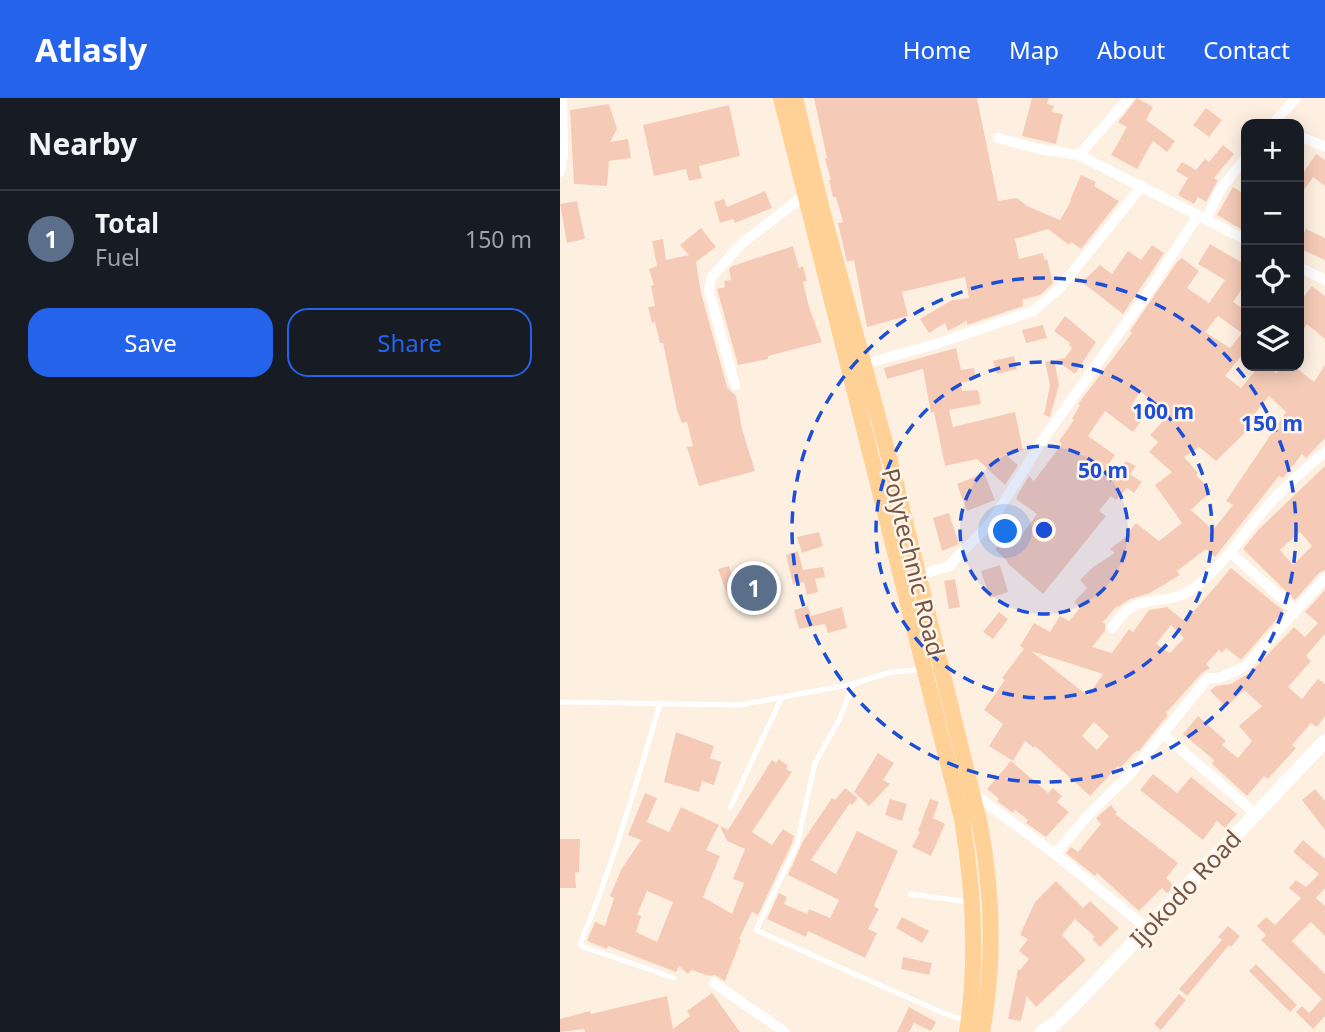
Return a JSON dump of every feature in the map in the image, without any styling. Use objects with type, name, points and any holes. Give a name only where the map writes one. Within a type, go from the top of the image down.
[{"type":"main road","name":"Polytechnic Road","points":[[781,98],[962,819],[973,903],[974,975],[968,1027]]},
{"type":"main road","name":"Polytechnic Road","points":[[795,98],[822,210],[893,472],[987,860],[992,937],[990,979],[982,1032]]},
{"type":"main road","name":"Ijokodo Road","points":[[1042,1032],[1056,1023],[1325,741]]},
{"type":"street","points":[[560,172],[563,155],[562,98]]},
{"type":"street","points":[[1079,155],[1129,98]]},
{"type":"street","points":[[1277,119],[1296,98]]},
{"type":"street","points":[[998,138],[1039,149],[1079,155],[1241,237]]},
{"type":"street","points":[[1304,138],[1325,147]]},
{"type":"street","points":[[917,576],[949,566],[992,522],[1042,441],[1241,163]]},
{"type":"street","points":[[864,364],[936,344],[1033,311],[1058,290],[1142,186]]},
{"type":"street","points":[[735,385],[709,291],[711,278],[741,244],[806,194]]},
{"type":"street","points":[[1304,270],[1325,280]]},
{"type":"street","points":[[1112,628],[1126,610],[1191,591],[1230,552],[1270,503],[1325,452]]},
{"type":"street","points":[[1230,552],[1296,611]]},
{"type":"street","points":[[1055,854],[1089,814],[1130,774],[1208,678],[1220,678],[1247,666],[1325,578]]},
{"type":"street","points":[[1164,734],[1256,814]]},
{"type":"street","points":[[970,791],[1055,854],[1147,928]]},
{"type":"street","points":[[714,983],[785,1032]]},
{"type":"lane","points":[[560,702],[740,705],[853,684],[891,672],[925,669]]},
{"type":"lane","points":[[853,684],[840,718],[816,763],[797,845],[756,930],[943,1013],[968,1027]]},
{"type":"lane","points":[[730,808],[781,699]]},
{"type":"lane","points":[[660,704],[632,797],[580,944],[674,978]]},
{"type":"lane","points":[[910,894],[973,903]]},
{"type":"building","points":[[814,98],[977,98],[998,201],[1017,198],[1027,206],[1060,220],[1081,175],[1096,182],[1094,186],[1119,201],[1081,249],[1071,242],[1069,245],[1048,229],[1015,239],[1019,259],[1043,253],[1053,283],[1040,295],[1022,300],[1023,306],[967,325],[967,321],[948,331],[945,323],[929,333],[920,319],[952,300],[969,298],[965,277],[902,292],[908,316],[867,327],[854,260],[847,262],[838,223],[843,222],[829,180]]},
{"type":"building","points":[[1032,98],[1049,98],[1047,104],[1054,106],[1052,112],[1063,114],[1056,144],[1022,136]]},
{"type":"building","points":[[1137,98],[1153,107],[1146,120],[1175,141],[1167,152],[1153,141],[1137,169],[1111,155],[1127,127],[1119,121]]},
{"type":"building","points":[[609,104],[617,129],[610,142],[628,139],[631,158],[609,161],[607,186],[574,184],[570,110]]},
{"type":"building","points":[[729,105],[740,156],[699,166],[702,178],[689,181],[686,169],[654,176],[643,125]]},
{"type":"building","points":[[1206,108],[1222,120],[1209,137],[1193,125]]},
{"type":"building","points":[[1223,145],[1234,154],[1214,178],[1218,180],[1206,202],[1198,197],[1194,204],[1178,195],[1188,178],[1176,171],[1182,162],[1196,170],[1205,159],[1209,162]]},
{"type":"building","points":[[1316,154],[1325,160],[1325,186],[1313,177],[1304,190],[1304,172]]},
{"type":"building","points":[[1233,187],[1241,192],[1241,229],[1217,215]]},
{"type":"building","points":[[765,191],[772,208],[735,223],[733,219],[720,223],[714,202],[724,199],[727,207]]},
{"type":"building","points":[[577,201],[585,239],[567,243],[560,204]]},
{"type":"building","points":[[701,228],[716,247],[696,262],[701,293],[727,387],[736,396],[742,429],[755,471],[699,486],[687,447],[693,446],[687,422],[682,423],[677,410],[663,343],[660,343],[648,307],[655,306],[651,286],[654,285],[649,269],[657,266],[652,241],[663,239],[666,260],[689,255],[680,245]]},
{"type":"building","points":[[1306,229],[1325,238],[1325,260],[1304,250]]},
{"type":"building","points":[[1210,244],[1241,262],[1241,290],[1233,302],[1241,308],[1241,332],[1218,316],[1205,332],[1230,348],[1241,334],[1241,356],[1225,376],[1241,388],[1255,371],[1300,371],[1314,382],[1325,365],[1325,438],[1306,458],[1302,454],[1283,478],[1279,476],[1215,557],[1206,549],[1177,571],[1180,575],[1150,593],[1117,606],[1103,622],[1105,631],[1092,647],[1112,653],[1129,629],[1133,632],[1149,610],[1167,607],[1183,620],[1187,615],[1189,617],[1231,568],[1284,611],[1241,660],[1226,648],[1222,653],[1219,650],[1206,664],[1210,668],[1202,673],[1166,713],[1168,715],[1138,752],[1137,750],[1120,768],[1118,766],[1090,796],[1035,746],[1034,748],[1025,741],[1013,761],[989,746],[1003,724],[984,710],[1005,680],[1002,678],[1024,649],[1020,646],[1034,623],[1050,632],[1060,616],[1069,621],[1080,608],[1074,602],[1087,588],[1080,580],[1093,567],[1115,553],[1110,549],[1123,539],[1136,523],[1159,541],[1182,523],[1155,485],[1172,472],[1149,452],[1158,442],[1150,435],[1169,415],[1140,391],[1131,407],[1144,417],[1133,432],[1105,411],[1088,436],[1115,455],[1108,465],[1116,471],[1126,461],[1136,466],[1130,474],[1142,482],[1134,493],[1127,488],[1116,500],[1111,496],[1099,511],[1106,516],[1043,594],[995,549],[1008,536],[1015,544],[1037,514],[1016,499],[1017,496],[1029,476],[1034,481],[1062,444],[1059,441],[1074,420],[1072,419],[1080,405],[1078,404],[1132,333],[1130,331],[1177,262],[1182,258],[1199,271],[1187,288],[1209,303],[1225,280],[1198,264]],"holes":[[[1269,396],[1286,412],[1226,501],[1233,505],[1213,530],[1191,510],[1211,491],[1184,457],[1199,447],[1216,461],[1251,427],[1247,423]],[[1171,625],[1184,638],[1170,653],[1156,644]],[[1031,651],[1103,674],[1088,696]],[[1094,722],[1109,736],[1097,750],[1082,736]]]},
{"type":"building","points":[[1152,245],[1164,253],[1123,314],[1082,282],[1100,265],[1112,274],[1128,251],[1141,260]]},
{"type":"building","points":[[793,246],[799,268],[803,266],[807,281],[803,282],[809,307],[822,342],[768,356],[768,359],[738,365],[717,289],[725,287],[724,281],[731,280],[729,269],[732,266]]},
{"type":"building","points":[[1312,286],[1325,296],[1325,339],[1307,324],[1304,328],[1304,296]]},
{"type":"building","points":[[1065,316],[1096,342],[1075,374],[1056,360],[1065,358],[1072,348],[1070,343],[1054,331]]},
{"type":"building","points":[[1043,325],[1047,338],[1026,343],[1022,330]]},
{"type":"building","points":[[956,348],[961,370],[974,368],[976,379],[961,383],[962,391],[978,390],[981,404],[949,410],[953,427],[1015,412],[1023,450],[1005,454],[1018,465],[1005,485],[977,459],[945,466],[923,369],[887,379],[884,368]]},
{"type":"building","points":[[1014,356],[1017,369],[997,374],[993,361]]},
{"type":"building","points":[[1054,360],[1059,385],[1050,417],[1044,415],[1050,385],[1045,362]]},
{"type":"building","points":[[1325,466],[1325,570],[1319,573],[1295,600],[1243,549],[1259,529]],"holes":[[[1300,532],[1312,546],[1293,565],[1280,550]]]},
{"type":"building","points":[[984,473],[995,500],[967,511],[957,484]]},
{"type":"building","points":[[949,513],[959,544],[942,551],[933,518]]},
{"type":"building","points":[[819,532],[823,546],[802,553],[797,537]]},
{"type":"building","points":[[798,551],[803,570],[823,567],[825,577],[815,579],[818,592],[807,595],[804,582],[793,584],[786,555]]},
{"type":"building","points":[[1000,565],[1008,592],[990,598],[981,571]]},
{"type":"building","points":[[729,566],[736,590],[727,594],[718,569]]},
{"type":"building","points":[[955,579],[960,607],[949,609],[944,581]]},
{"type":"building","points":[[1325,590],[1325,634],[1306,656],[1311,661],[1288,687],[1302,699],[1318,679],[1325,684],[1325,716],[1317,727],[1311,723],[1292,745],[1296,748],[1268,779],[1264,776],[1247,796],[1212,764],[1214,760],[1183,734],[1198,716],[1226,741],[1222,745],[1238,758],[1252,741],[1239,726],[1262,706],[1244,690],[1226,707],[1210,691],[1216,686],[1231,684],[1251,672],[1294,627],[1305,637],[1318,623],[1305,612]]},
{"type":"building","points":[[808,606],[811,616],[842,607],[847,628],[828,633],[825,624],[799,629],[794,610]]},
{"type":"building","points":[[999,612],[1008,619],[993,639],[983,632]]},
{"type":"building","points":[[676,732],[714,746],[710,758],[721,762],[714,785],[702,781],[699,792],[664,782]]},
{"type":"building","points":[[878,753],[894,763],[883,780],[890,784],[869,806],[854,792]]},
{"type":"building","points":[[779,759],[788,766],[786,769],[792,772],[752,832],[772,845],[783,829],[794,836],[758,915],[752,912],[739,939],[741,940],[725,981],[715,975],[691,970],[688,974],[679,966],[676,972],[608,946],[607,949],[587,941],[595,922],[605,926],[614,898],[610,896],[621,870],[641,840],[628,835],[645,793],[657,798],[647,822],[669,832],[681,807],[719,825],[706,850],[720,856],[703,897],[732,914],[744,883],[733,879],[745,849],[727,841],[720,826],[728,830],[772,760],[776,763]],"holes":[[[647,891],[673,902],[657,942],[636,932],[641,916],[637,915]]]},
{"type":"building","points":[[1011,761],[1048,793],[1053,788],[1062,796],[1057,802],[1069,812],[1046,837],[1026,823],[1028,820],[1015,810],[1013,813],[997,801],[999,799],[987,789]]},
{"type":"building","points":[[1153,774],[1177,793],[1191,777],[1237,814],[1225,828],[1217,821],[1203,840],[1140,790]]},
{"type":"building","points":[[845,788],[858,798],[852,805],[850,803],[811,860],[836,874],[857,831],[898,851],[874,906],[879,909],[868,929],[877,933],[865,958],[808,931],[806,937],[767,919],[779,893],[787,897],[784,904],[807,914],[809,909],[830,918],[839,900],[788,875],[803,841],[832,798],[835,800]]},
{"type":"building","points":[[1315,789],[1325,801],[1325,830],[1302,800]]},
{"type":"building","points":[[890,799],[907,804],[902,821],[885,815]]},
{"type":"building","points":[[930,799],[939,802],[933,818],[945,824],[931,856],[912,847],[920,832],[918,831]]},
{"type":"building","points":[[1111,805],[1117,812],[1115,814],[1178,863],[1166,878],[1174,886],[1167,893],[1162,888],[1139,911],[1097,873],[1095,876],[1066,853],[1071,847],[1078,852],[1101,824],[1096,818]]},
{"type":"building","points":[[560,839],[580,839],[579,872],[575,873],[576,888],[560,888]]},
{"type":"building","points":[[1303,840],[1325,859],[1325,888],[1316,898],[1325,906],[1325,936],[1311,922],[1292,941],[1325,974],[1325,1016],[1313,1029],[1296,1012],[1302,1006],[1309,1013],[1322,999],[1261,940],[1266,935],[1257,926],[1266,917],[1275,925],[1301,898],[1289,888],[1296,880],[1306,887],[1319,874],[1293,852]]},
{"type":"building","points":[[1056,881],[1083,908],[1090,901],[1119,928],[1100,947],[1092,939],[1095,937],[1075,919],[1062,935],[1086,960],[1036,1007],[1027,996],[1021,1021],[1008,1019],[1018,969],[1029,959],[1019,951],[1028,939],[1020,935],[1035,902]]},
{"type":"building","points":[[902,917],[929,931],[922,943],[896,928]]},
{"type":"building","points":[[1228,926],[1240,936],[1231,947],[1229,945],[1187,996],[1179,989],[1222,940],[1218,937]]},
{"type":"building","points":[[903,957],[932,963],[929,975],[901,969]]},
{"type":"building","points":[[1256,964],[1297,1005],[1290,1012],[1249,971]]},
{"type":"building","points":[[712,993],[740,1032],[585,1032],[584,1029],[560,1032],[560,1019],[667,996],[673,1029],[690,1016],[687,1011]]},
{"type":"building","points":[[1179,994],[1186,1000],[1161,1030],[1154,1024]]},
{"type":"building","points":[[909,1007],[936,1022],[931,1031],[914,1023],[909,1032],[897,1032]]},
{"type":"place","name":"Total","points":[[754,588]]}]
